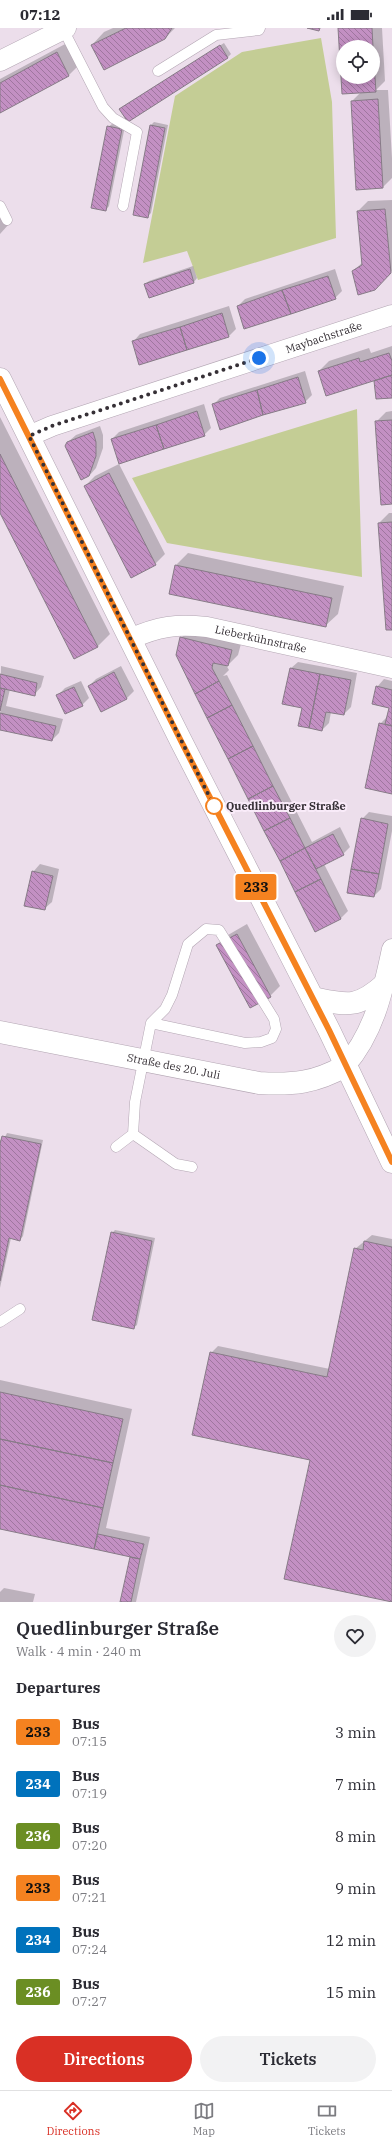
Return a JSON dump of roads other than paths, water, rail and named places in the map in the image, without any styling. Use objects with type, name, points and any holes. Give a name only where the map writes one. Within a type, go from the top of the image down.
[{"type":"main road","points":[[0,379],[130,639],[313,998],[392,1162]]},
{"type":"main road","points":[[313,998],[350,1004],[369,998],[385,984]]},
{"type":"main road","name":"Straße des 20. Juli","points":[[0,1032],[231,1078],[280,1084],[316,1080],[345,1066]]},
{"type":"street","points":[[0,60],[64,29]]},
{"type":"street","name":"Maybachstraße","points":[[29,436],[59,423],[392,315]]},
{"type":"street","name":"Lieberkühnstraße","points":[[130,639],[152,630],[170,625],[188,625],[215,629],[392,668]]},
{"type":"street","points":[[345,1066],[365,1040],[379,1005],[392,949]]},
{"type":"lane","points":[[158,71],[216,35],[259,30],[260,28]]},
{"type":"lane","points":[[64,29],[103,106],[113,118],[137,132],[123,206]]},
{"type":"lane","points":[[0,206],[7,220]]},
{"type":"lane","points":[[133,1134],[135,1102],[151,1024],[165,1009],[172,995],[188,944],[206,929],[219,930],[226,939],[274,1019],[276,1029],[272,1038],[261,1042],[245,1043],[151,1024]]},
{"type":"lane","points":[[116,1146],[133,1134]]},
{"type":"lane","points":[[133,1134],[176,1164],[192,1167]]},
{"type":"lane","points":[[0,1322],[20,1309]]},
{"type":"place","name":"Quedlinburger Straße","points":[[214,806]]}]
